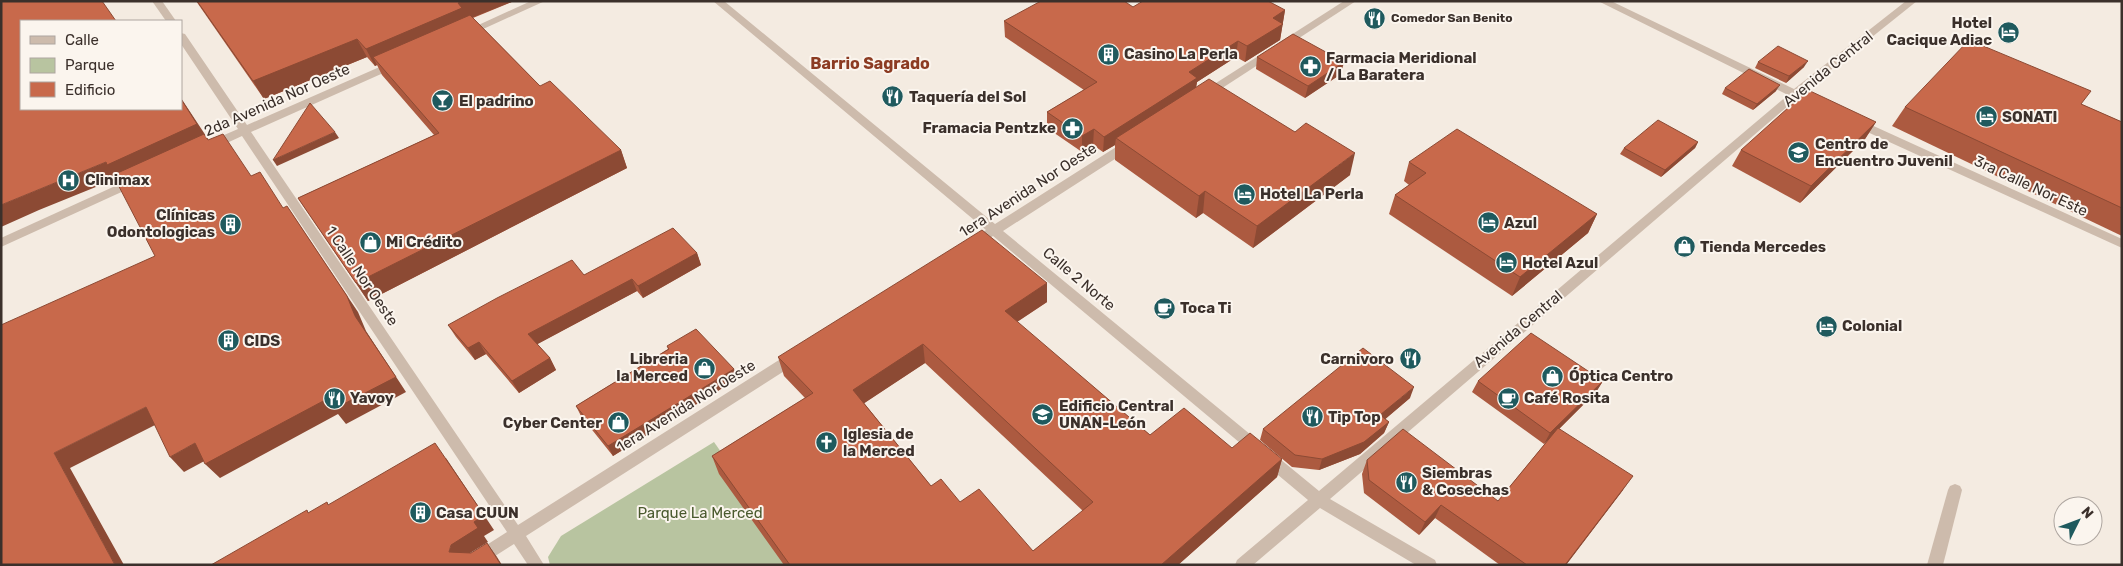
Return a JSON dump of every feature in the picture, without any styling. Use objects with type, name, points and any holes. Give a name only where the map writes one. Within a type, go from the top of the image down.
[{"type":"street","points":[[157,1],[170,20]]},
{"type":"street","points":[[460,36],[540,1]]},
{"type":"street","name":"Calle 2 Norte","points":[[718,1],[1318,499],[1430,565]]},
{"type":"street","points":[[1193,102],[1350,1]]},
{"type":"street","points":[[1603,1],[1814,103]]},
{"type":"street","name":"Avenida Central","points":[[1242,565],[1795,94],[1912,1]]},
{"type":"street","name":"1 Calle Nor Oeste","points":[[182,37],[537,565]]},
{"type":"street","name":"2da Avenida Nor Oeste","points":[[199,150],[406,60]]},
{"type":"street","name":"3ra Calle Nor Este","points":[[1850,119],[2122,244]]},
{"type":"street","name":"1era Avenida Nor Oeste","points":[[961,252],[1135,140]]},
{"type":"street","points":[[1,243],[145,176]]},
{"type":"street","name":"1era Avenida Nor Oeste","points":[[468,565],[802,352]]},
{"type":"street","points":[[1935,565],[1954,490]]},
{"type":"green space","name":"Parque La Merced","points":[[714,442],[800,565],[550,565],[548,557],[561,536]]},
{"type":"building","name":"Clinimax","points":[[1,1],[102,1],[115,20],[20,20],[20,110],[182,110],[182,101],[197,124],[107,165],[106,162],[1,205]]},
{"type":"building","points":[[197,1],[463,1],[458,3],[462,8],[366,49],[357,39],[253,81]]},
{"type":"building","points":[[1041,1],[1124,1],[1133,7],[1143,1],[1268,1],[1285,10],[1273,18],[1283,24],[1247,46],[1238,41],[1189,72],[1197,78],[1104,137],[1094,129],[1082,136],[1047,112],[1097,82],[1004,21]]},
{"type":"building","points":[[470,15],[540,86],[550,81],[621,150],[356,283],[298,198],[439,133],[373,57]]},
{"type":"building","points":[[1293,34],[1344,62],[1308,86],[1257,57]]},
{"type":"building","points":[[1969,40],[2091,91],[2081,104],[2122,122],[2122,208],[1905,107]]},
{"type":"building","points":[[1778,46],[1808,61],[1789,76],[1758,62]]},
{"type":"building","points":[[1749,69],[1780,85],[1757,104],[1725,88]]},
{"type":"building","points":[[1209,79],[1295,132],[1306,123],[1355,153],[1257,226],[1205,191],[1199,196],[1116,138]]},
{"type":"building","name":"Centro de Encuentro Juvenil","points":[[1808,90],[1876,122],[1811,186],[1741,150]]},
{"type":"building","points":[[310,103],[335,132],[273,160]]},
{"type":"building","points":[[1658,120],[1698,142],[1665,170],[1624,148]]},
{"type":"building","name":"Azul","points":[[1457,129],[1597,214],[1520,277],[1395,195],[1426,173],[1409,162]]},
{"type":"building","points":[[204,134],[208,140],[223,134],[251,176],[260,172],[283,208],[287,206],[347,296],[355,316],[396,377],[334,409],[327,399],[205,464],[195,443],[170,457],[146,407],[54,453],[115,565],[1,565],[1,325],[155,256],[113,175]]},
{"type":"building","points":[[673,228],[697,253],[638,286],[632,279],[528,334],[550,358],[512,381],[479,342],[468,348],[448,325],[572,260],[584,275]]},
{"type":"building","points":[[982,230],[1047,283],[1005,311],[1150,435],[1184,408],[1232,448],[1250,433],[1282,459],[1161,565],[790,565],[712,456],[813,393],[778,357]],"holes":[[[923,344],[1093,502],[1033,551],[979,489],[960,502],[941,479],[931,486],[853,390]]]},
{"type":"building","points":[[696,329],[734,369],[608,446],[576,406],[669,349],[667,346]]},
{"type":"building","points":[[1531,333],[1603,381],[1550,433],[1478,381]]},
{"type":"building","points":[[1363,348],[1414,387],[1380,415],[1389,422],[1364,442],[1322,459],[1295,455],[1263,429]]},
{"type":"building","points":[[1558,428],[1633,476],[1565,565],[1527,565],[1441,505],[1425,522],[1369,480],[1367,460],[1403,429],[1498,501]]},
{"type":"building","points":[[435,443],[484,515],[474,522],[478,528],[451,545],[449,552],[471,553],[487,543],[501,565],[211,565],[307,510],[308,513],[327,502],[328,505]]},
{"type":"place","name":"Comedor San Benito","points":[[1375,18]]},
{"type":"place","name":"Hotel Cacique Adiac","points":[[2008,32]]},
{"type":"place","name":"Casino La Perla","points":[[1108,54]]},
{"type":"place","name":"Farmacia Meridional / La Baratera","points":[[1310,67]]},
{"type":"place","name":"Taquería del Sol","points":[[893,97]]},
{"type":"place","name":"El padrino","points":[[443,101]]},
{"type":"place","name":"SONATI","points":[[1986,117]]},
{"type":"place","name":"Framacia Pentzke","points":[[1072,128]]},
{"type":"place","name":"Centro de Encuentro Juvenil","points":[[1799,153]]},
{"type":"place","name":"Clinimax","points":[[69,180]]},
{"type":"place","name":"Hotel La Perla","points":[[1244,194]]},
{"type":"place","name":"Azul","points":[[1488,223]]},
{"type":"place","name":"Clínicas Odontologicas","points":[[231,224]]},
{"type":"place","name":"Mi Crédito","points":[[370,242]]},
{"type":"place","name":"Tienda Mercedes","points":[[1684,247]]},
{"type":"place","name":"Hotel Azul","points":[[1506,263]]},
{"type":"place","name":"Toca Ti","points":[[1164,308]]},
{"type":"place","name":"Colonial","points":[[1826,326]]},
{"type":"place","name":"CIDS","points":[[228,341]]},
{"type":"place","name":"Carnivoro","points":[[1410,359]]},
{"type":"place","name":"Libreria la Merced","points":[[704,368]]},
{"type":"place","name":"Óptica Centro","points":[[1553,376]]},
{"type":"place","name":"Yavoy","points":[[334,398]]},
{"type":"place","name":"Café Rosita","points":[[1508,398]]},
{"type":"place","name":"Edificio Central UNAN-León","points":[[1043,415]]},
{"type":"place","name":"Tip Top","points":[[1312,417]]},
{"type":"place","name":"Cyber Center","points":[[618,423]]},
{"type":"place","name":"Iglesia de la Merced","points":[[827,443]]},
{"type":"place","name":"Siembras & Cosechas","points":[[1406,482]]},
{"type":"place","name":"Casa CUUN","points":[[420,513]]},
{"type":"district","name":"Barrio Sagrado","points":[[870,63]]}]
